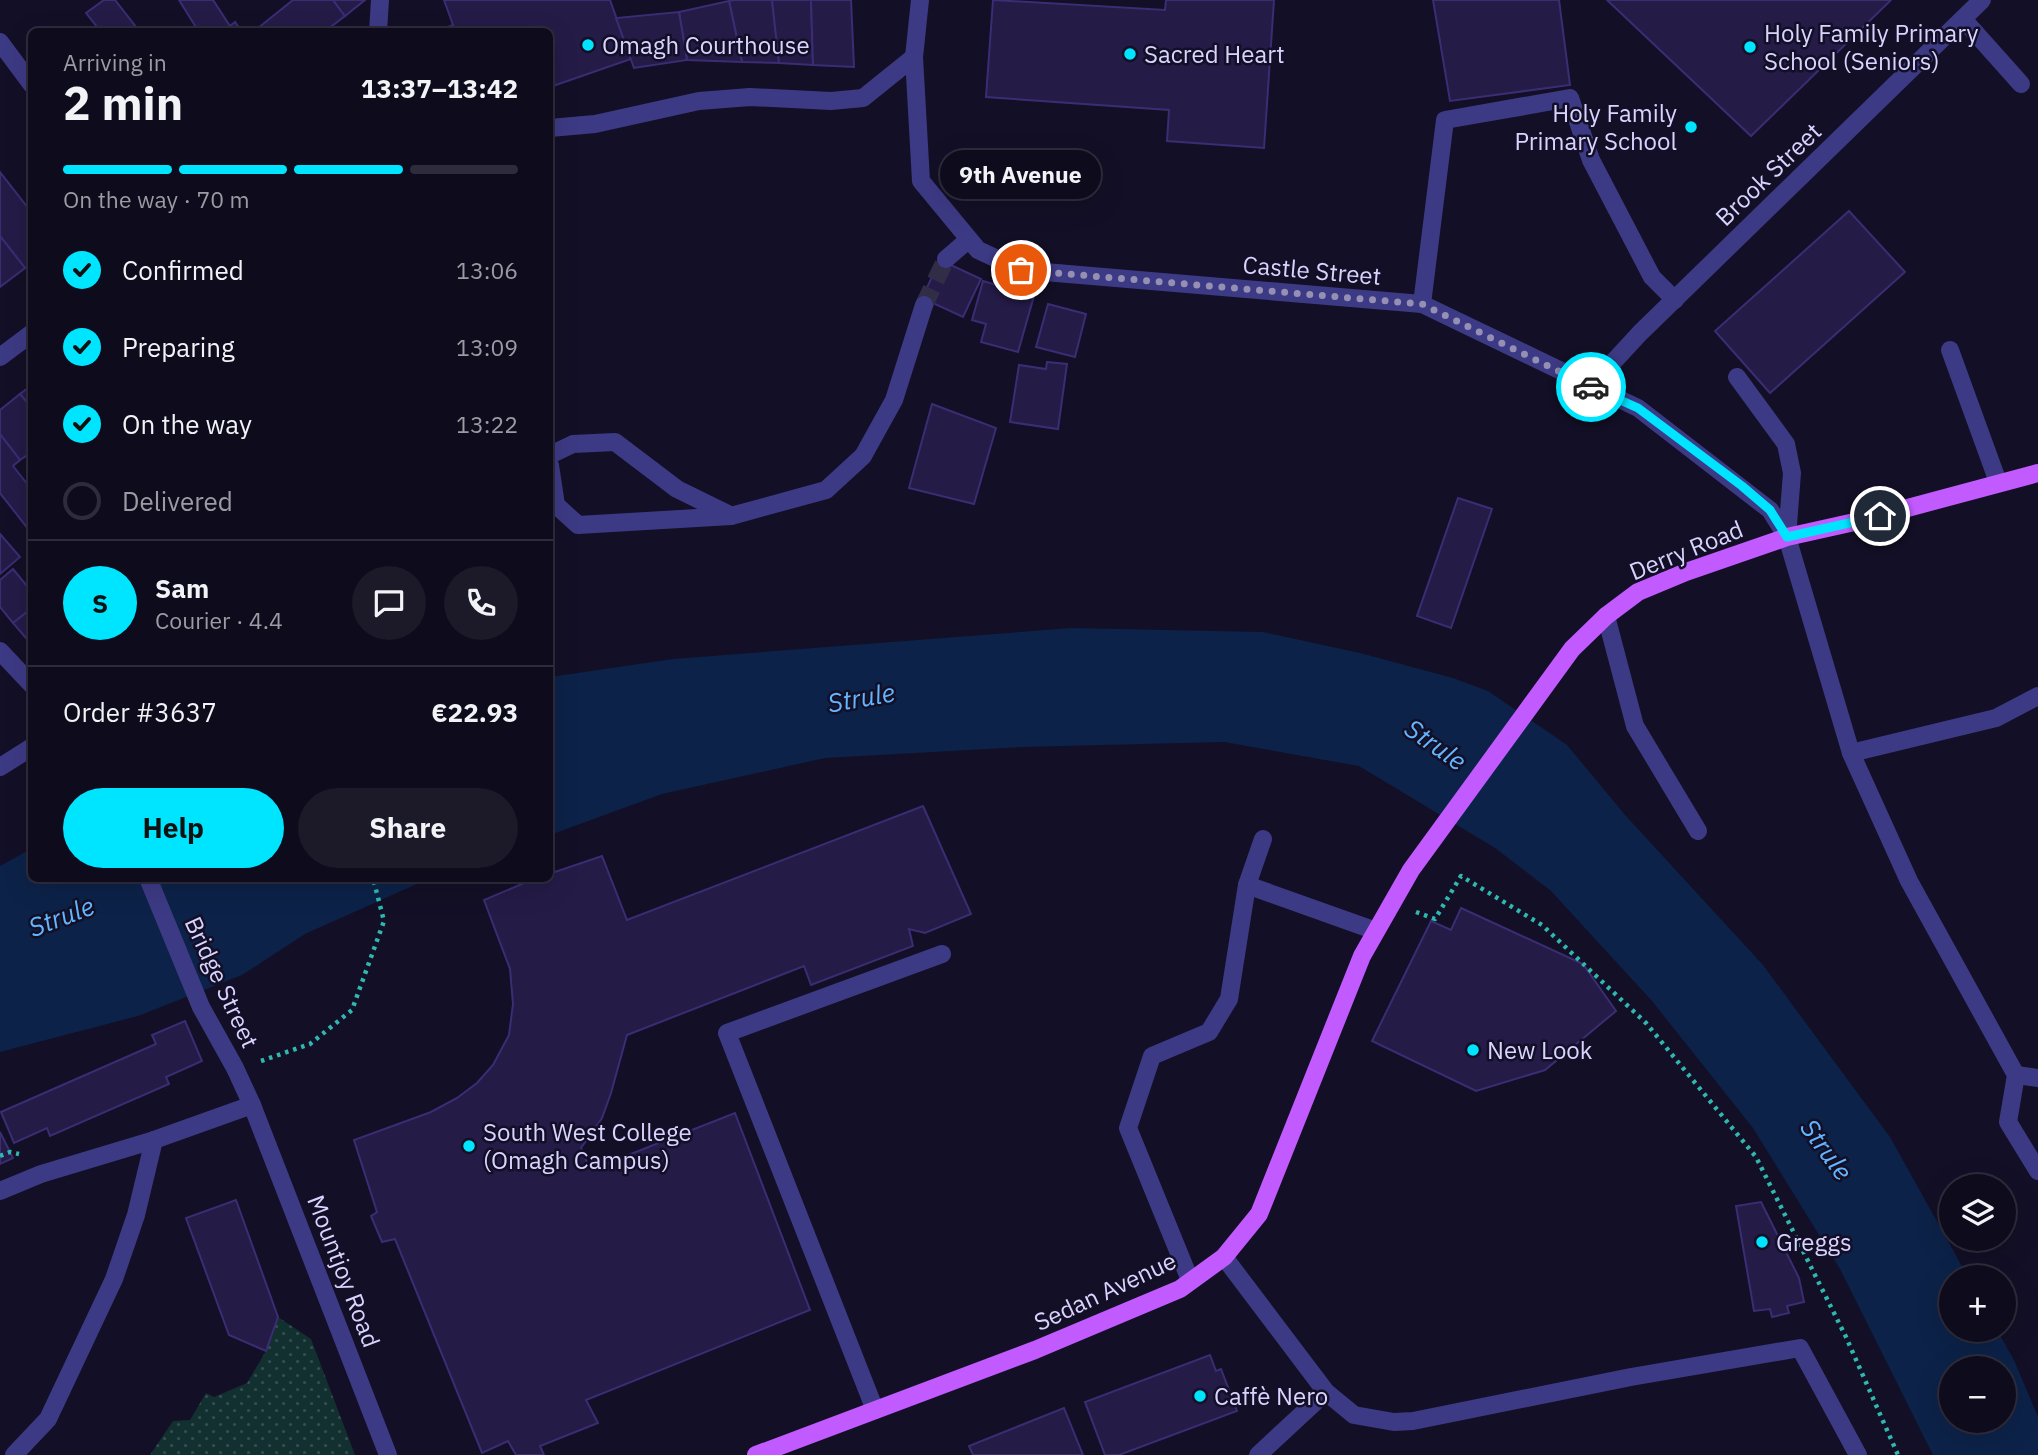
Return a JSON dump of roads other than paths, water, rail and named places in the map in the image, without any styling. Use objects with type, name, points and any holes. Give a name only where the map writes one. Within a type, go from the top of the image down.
[{"type":"main road","name":"Derry Road","points":[[1411,870],[1572,649],[1606,615],[1638,592],[1686,572],[1787,537],[1923,505],[2038,473]]},
{"type":"main road","name":"Sedan Avenue","points":[[755,1455],[1035,1350],[1180,1289],[1224,1257],[1259,1214],[1362,956],[1411,870]]},
{"type":"street","points":[[378,28],[380,0]]},
{"type":"street","name":"Castle Street","points":[[920,0],[914,57],[921,181],[978,250],[1021,270],[1422,304],[1638,408],[1770,510],[1787,537]]},
{"type":"street","name":"Brook Street","points":[[1596,389],[1604,372],[1675,300],[1982,0]]},
{"type":"street","points":[[1963,19],[2021,84]]},
{"type":"street","points":[[0,42],[28,80]]},
{"type":"street","points":[[553,128],[594,124],[699,101],[750,97],[831,101],[863,98],[914,57]]},
{"type":"street","points":[[1422,304],[1445,120],[1570,98],[1591,160],[1652,277],[1675,300]]},
{"type":"street","points":[[946,259],[968,240]]},
{"type":"street","points":[[553,485],[556,505],[578,525],[731,516],[826,490],[863,456],[894,400],[924,305]]},
{"type":"street","points":[[0,357],[28,336]]},
{"type":"street","points":[[1950,350],[1998,482]]},
{"type":"street","points":[[1737,377],[1786,444],[1792,473],[1787,537],[1851,753],[1909,881],[2016,1074],[2008,1122],[2038,1171]]},
{"type":"street","points":[[553,454],[573,444],[615,442],[677,489],[731,516]]},
{"type":"street","points":[[1606,615],[1635,726],[1698,831]]},
{"type":"street","points":[[0,651],[28,681]]},
{"type":"street","points":[[1851,753],[1996,718],[2038,696]]},
{"type":"street","points":[[0,767],[28,750]]},
{"type":"street","points":[[1190,1280],[1128,1128],[1152,1056],[1209,1032],[1229,999],[1247,885],[1263,839]]},
{"type":"street","name":"Bridge Street","points":[[150,882],[201,1007],[252,1105]]},
{"type":"street","points":[[1247,885],[1376,931]]},
{"type":"street","points":[[875,1410],[727,1033],[942,954]]},
{"type":"street","points":[[2016,1074],[2038,1078]]},
{"type":"street","points":[[0,1191],[41,1174],[154,1140],[252,1105]]},
{"type":"street","name":"Mountjoy Road","points":[[252,1105],[388,1455]]},
{"type":"street","points":[[14,1455],[48,1419],[114,1279],[136,1215],[154,1140]]},
{"type":"street","points":[[1224,1257],[1326,1392],[1354,1415],[1394,1422],[1413,1421],[1644,1375],[1800,1348],[1858,1455]]},
{"type":"street","points":[[1258,1455],[1326,1392]]},
{"type":"water","name":"Strule","points":[[1071,628],[1263,632],[1360,653],[1453,678],[1488,691],[1567,745],[1626,816],[1763,965],[1890,1137],[1939,1225],[1939,1251],[1954,1251],[1961,1265],[1939,1265],[1939,1342],[2004,1342],[2012,1356],[1939,1356],[1939,1433],[2016,1433],[2016,1365],[2038,1417],[2038,1455],[1933,1455],[1840,1269],[1753,1128],[1652,1001],[1551,891],[1495,848],[1359,766],[1224,742],[1022,747],[825,758],[662,794],[553,834],[553,677],[673,659]]},
{"type":"water","name":"Strule","points":[[28,851],[28,882],[421,882],[305,934],[242,975],[138,1016],[0,1052],[0,866]]},
{"type":"tunnel","points":[[924,305],[946,259]]},
{"type":"place","name":"Omagh Courthouse","points":[[588,45]]},
{"type":"place","name":"Holy Family Primary School (Seniors)","points":[[1750,47]]},
{"type":"place","name":"Sacred Heart","points":[[1130,54]]},
{"type":"place","name":"Holy Family Primary School","points":[[1691,127]]},
{"type":"place","name":"9th Avenue","points":[[1021,270]]},
{"type":"place","name":"New Look","points":[[1473,1050]]},
{"type":"place","name":"South West College (Omagh Campus)","points":[[469,1146]]},
{"type":"place","name":"Greggs","points":[[1762,1242]]},
{"type":"place","name":"Caffè Nero","points":[[1200,1396]]}]
